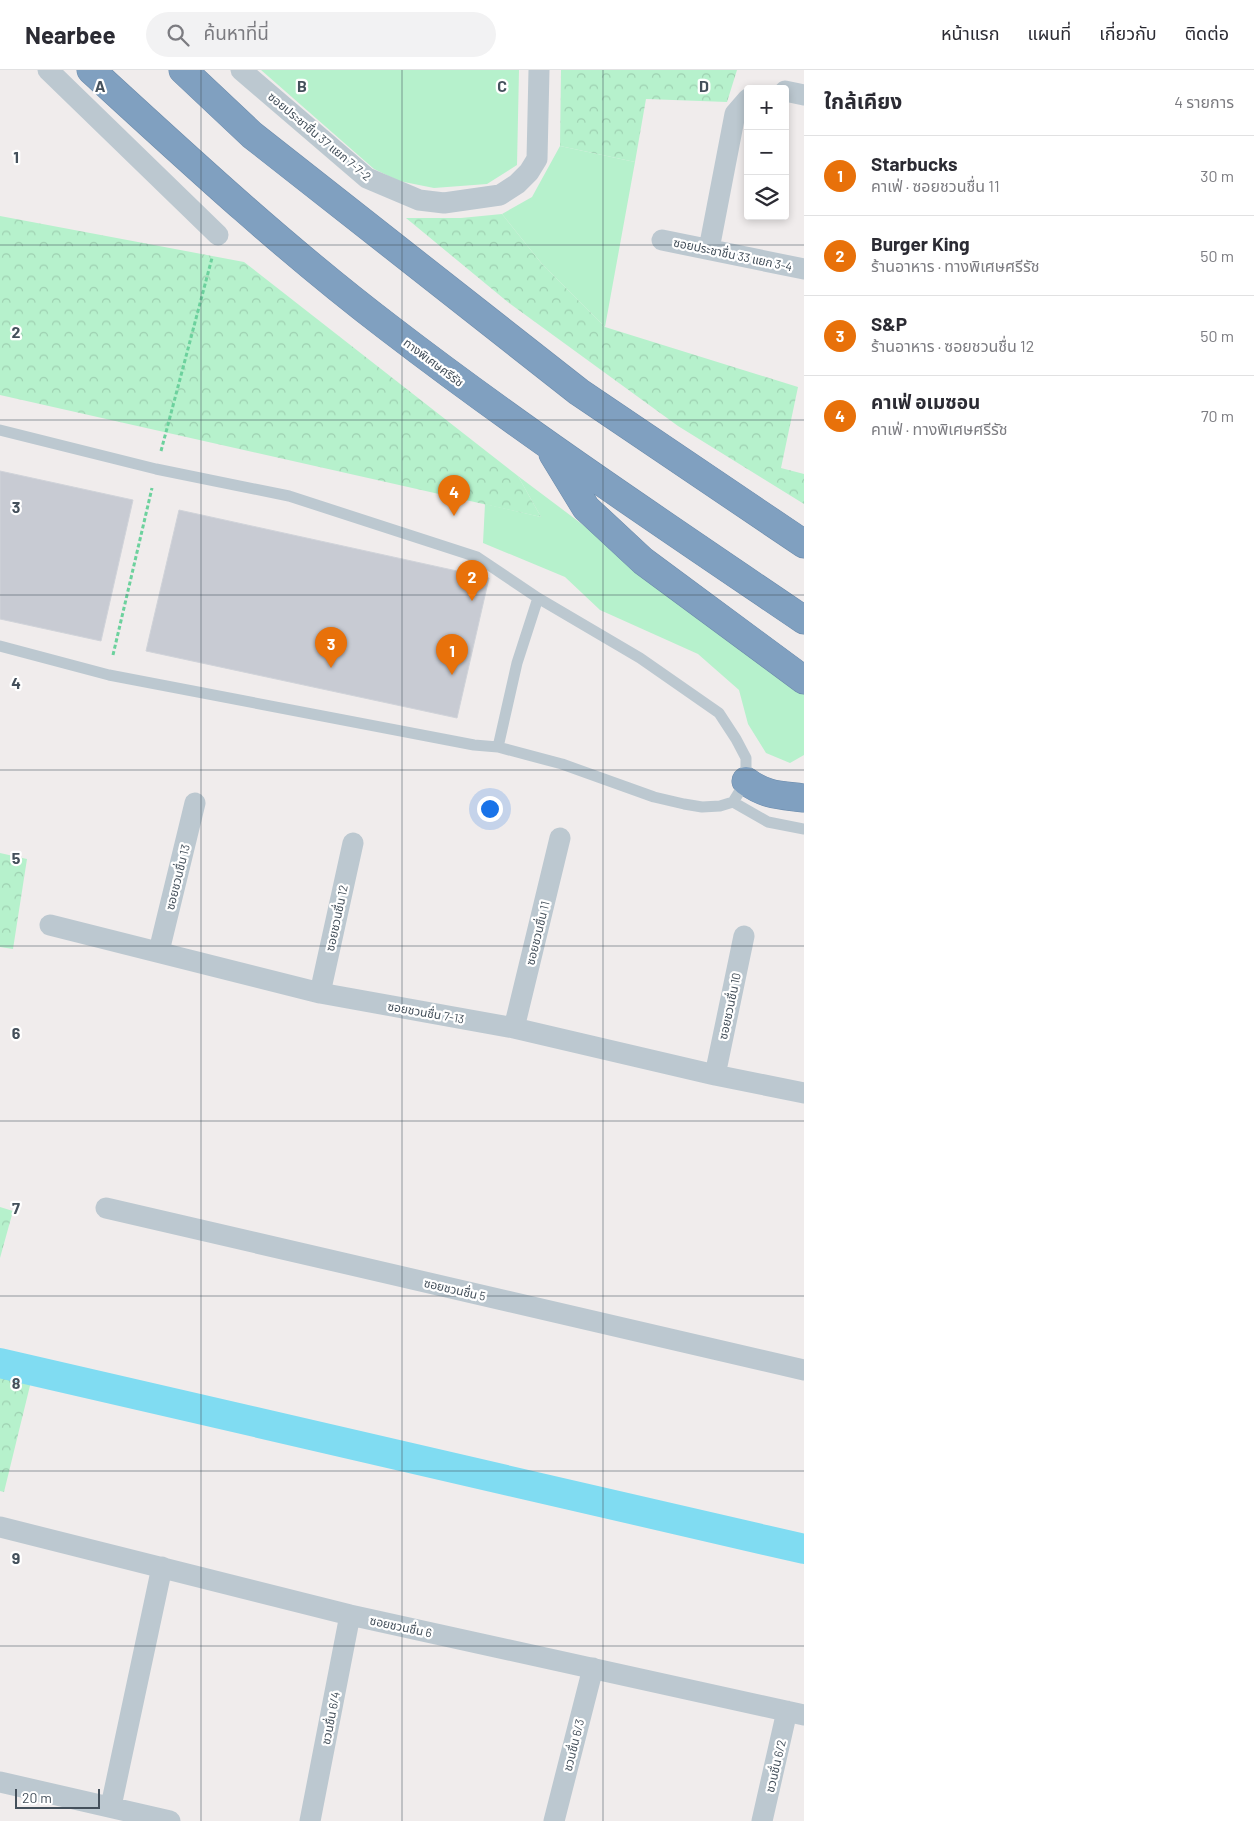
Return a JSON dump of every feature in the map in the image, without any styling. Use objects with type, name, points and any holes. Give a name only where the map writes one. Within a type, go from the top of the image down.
[{"type":"highway","name":"ทางพิเศษศรีรัช","points":[[91,70],[238,204],[388,327],[542,441],[804,620]]},
{"type":"highway","points":[[183,70],[252,135],[579,392],[804,544]]},
{"type":"highway","points":[[542,441],[586,508],[642,561],[804,680]]},
{"type":"highway","points":[[740,792],[757,789],[771,795],[804,798]]},
{"type":"street","points":[[48,70],[218,235]]},
{"type":"street","name":"ซอยประชาชื่น 37 แยก 7-7-2","points":[[240,70],[367,178],[420,200],[444,203],[500,195],[517,184],[529,172],[537,159],[540,70]]},
{"type":"street","points":[[789,92],[804,95]]},
{"type":"street","points":[[709,249],[735,114],[744,103]]},
{"type":"street","name":"ซอยประชาชื่น 33 แยก 3-4","points":[[662,240],[804,269]]},
{"type":"street","name":"ซอยชวนชื่น 13","points":[[159,951],[195,803]]},
{"type":"street","name":"ซอยชวนชื่น 11","points":[[514,1028],[560,838]]},
{"type":"street","name":"ซอยชวนชื่น 12","points":[[320,993],[353,843]]},
{"type":"street","name":"ซอยชวนชื่น 7-13","points":[[50,924],[320,993],[514,1028],[715,1075],[804,1093]]},
{"type":"street","name":"ซอยชวนชื่น 10","points":[[715,1075],[744,936]]},
{"type":"street","name":"ซอยชวนชื่น 5","points":[[106,1208],[804,1370]]},
{"type":"street","name":"ซอยชวนชื่น 6","points":[[0,1528],[350,1615],[796,1713]]},
{"type":"street","points":[[111,1806],[162,1567]]},
{"type":"street","name":"ชวนชื่น 6/4","points":[[310,1821],[350,1615]]},
{"type":"street","name":"ชวนชื่น 6/3","points":[[554,1821],[593,1668]]},
{"type":"street","name":"ชวนชื่น 6/2","points":[[762,1821],[796,1713]]},
{"type":"street","points":[[0,1782],[170,1821]]},
{"type":"lane","points":[[0,430],[156,469],[289,496],[477,557],[538,598],[640,658],[719,713],[746,758],[740,792],[720,806],[702,807],[654,797],[562,764],[498,746],[474,745],[109,675],[0,646]]},
{"type":"lane","points":[[498,746],[516,663],[538,598]]},
{"type":"lane","points":[[740,792],[768,822],[804,829]]},
{"type":"path","points":[[109,675],[156,469],[218,235]]},
{"type":"green space","points":[[261,70],[519,70],[517,165],[487,184],[434,188],[399,181],[374,169]]},
{"type":"green space","points":[[561,70],[737,70],[727,102],[646,99],[635,162],[560,146]]},
{"type":"green space","points":[[560,146],[635,162],[605,327],[542,264],[502,214],[532,197]]},
{"type":"green space","points":[[502,214],[542,264],[605,327],[798,387],[781,468],[804,474],[804,504],[678,426],[509,303],[406,218],[461,218]]},
{"type":"green space","points":[[0,216],[244,262],[518,476],[541,517],[0,395]]},
{"type":"green space","points":[[518,476],[804,691],[804,755],[790,763],[766,753],[748,724],[739,690],[698,654],[600,610],[565,577],[483,543],[485,504],[541,517]]},
{"type":"green space","points":[[0,853],[27,859],[13,949],[0,947]]},
{"type":"green space","points":[[0,1207],[13,1211],[0,1258]]},
{"type":"green space","points":[[0,1354],[37,1357],[4,1492],[0,1491]]},
{"type":"building","points":[[0,471],[133,500],[101,641],[0,619]]},
{"type":"building","points":[[179,510],[489,578],[457,718],[146,651]]},
{"type":"waterway","points":[[0,1363],[804,1549]]},
{"type":"place","name":"คาเฟ่ อเมซอน","points":[[454,516]]},
{"type":"place","name":"Burger King","points":[[472,601]]},
{"type":"place","name":"S&P","points":[[331,668]]},
{"type":"place","name":"Starbucks","points":[[452,675]]}]
